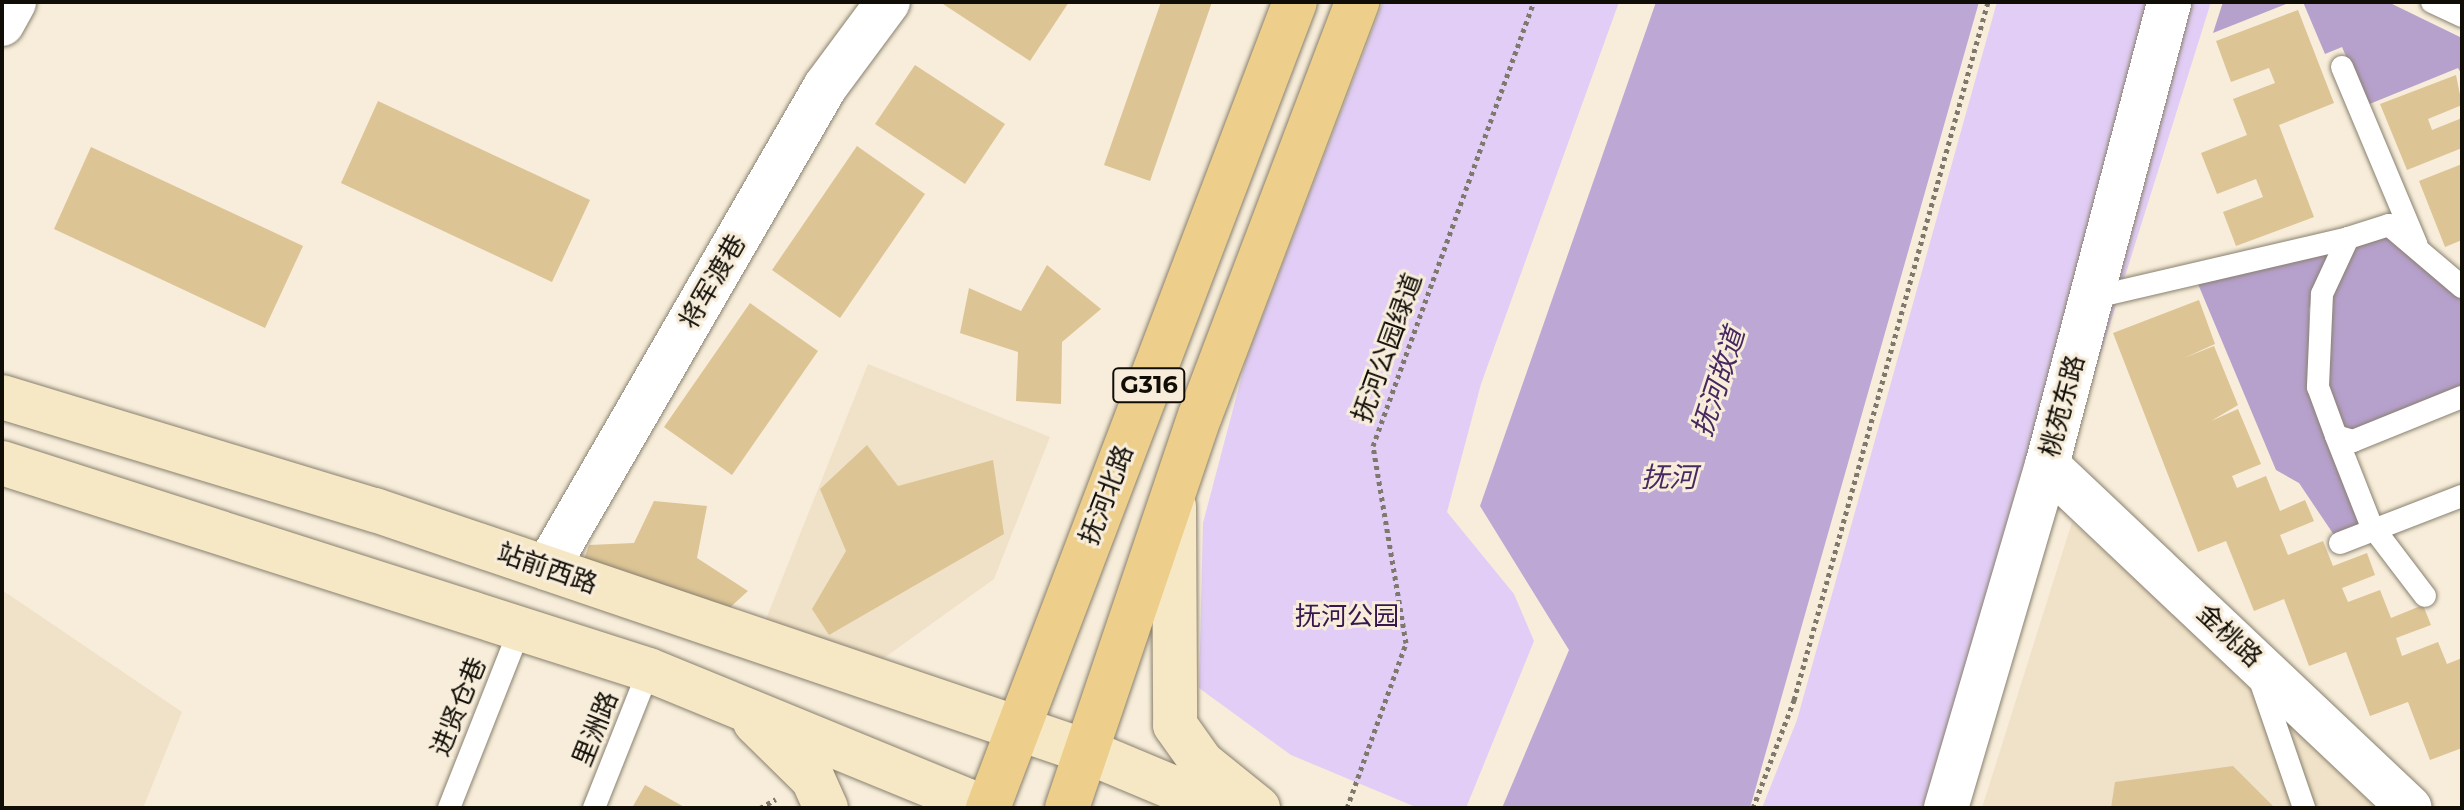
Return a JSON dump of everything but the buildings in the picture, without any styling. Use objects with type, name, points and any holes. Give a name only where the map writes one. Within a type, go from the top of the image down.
[{"type":"main road","name":"抚河北路","points":[[986,808],[1295,2]]},
{"type":"main road","name":"G316","points":[[1067,808],[1175,492],[1357,2]]},
{"type":"main road","name":"站前西路","points":[[2,397],[547,568],[1088,752],[1222,808]]},
{"type":"main road","points":[[2,463],[521,626],[649,670],[986,808]]},
{"type":"main road","points":[[1175,492],[1175,725],[1202,763],[1258,808]]},
{"type":"main road","points":[[740,706],[813,779],[826,808]]},
{"type":"street","points":[[2,24],[14,2]]},
{"type":"street","name":"将军渡巷","points":[[547,568],[825,87],[888,2]]},
{"type":"street","name":"桃苑东路","points":[[1946,808],[2047,465],[2169,2]]},
{"type":"street","name":"金桃路","points":[[2047,465],[2410,808]]},
{"type":"lane","points":[[2432,2],[2462,16]]},
{"type":"lane","points":[[2342,67],[2419,250]]},
{"type":"lane","points":[[2091,298],[2348,238],[2389,225],[2462,287]]},
{"type":"lane","points":[[2348,238],[2322,294],[2318,387],[2376,530],[2425,596]]},
{"type":"lane","points":[[2336,436],[2353,441],[2462,397]]},
{"type":"lane","points":[[2340,543],[2462,496]]},
{"type":"lane","name":"进贤仓巷","points":[[449,808],[521,626]]},
{"type":"lane","points":[[2253,659],[2304,808]]},
{"type":"lane","name":"里洲路","points":[[594,808],[649,670]]},
{"type":"path","name":"抚河公园绿道","points":[[1347,808],[1406,643],[1373,446],[1534,2]]},
{"type":"path","points":[[1753,808],[1794,700],[1988,2]]},
{"type":"shaded area","points":[[2223,2],[2291,2],[2213,33]]},
{"type":"shaded area","points":[[2303,2],[2388,2],[2462,38],[2462,75],[2458,68],[2367,105],[2342,47],[2325,54]]},
{"type":"shaded area","points":[[2388,234],[2462,299],[2462,388],[2355,432],[2342,425],[2329,400],[2330,298],[2356,245]]},
{"type":"shaded area","points":[[2333,250],[2309,309],[2311,393],[2364,524],[2334,535],[2299,483],[2276,470],[2198,284]]},
{"type":"shaded area","points":[[868,364],[1050,437],[994,579],[877,663],[766,619]]},
{"type":"shaded area","points":[[2072,522],[2383,808],[1982,808]]},
{"type":"shaded area","points":[[2,590],[182,712],[143,808],[2,808]]},
{"type":"green space","name":"抚河公园","points":[[1383,2],[1619,2],[1481,384],[1447,512],[1514,594],[1534,641],[1466,808],[1418,808],[1291,755],[1199,688],[1203,523],[1246,360]]},
{"type":"green space","points":[[1997,2],[2211,2],[2048,522],[1938,808],[1762,808],[1797,720]]},
{"type":"water","name":"抚河","points":[[1656,2],[1979,2],[1750,808],[1502,808],[1569,650],[1480,506]]},
{"type":"water label","name":"抚河故道","points":[[1718,382]]}]
